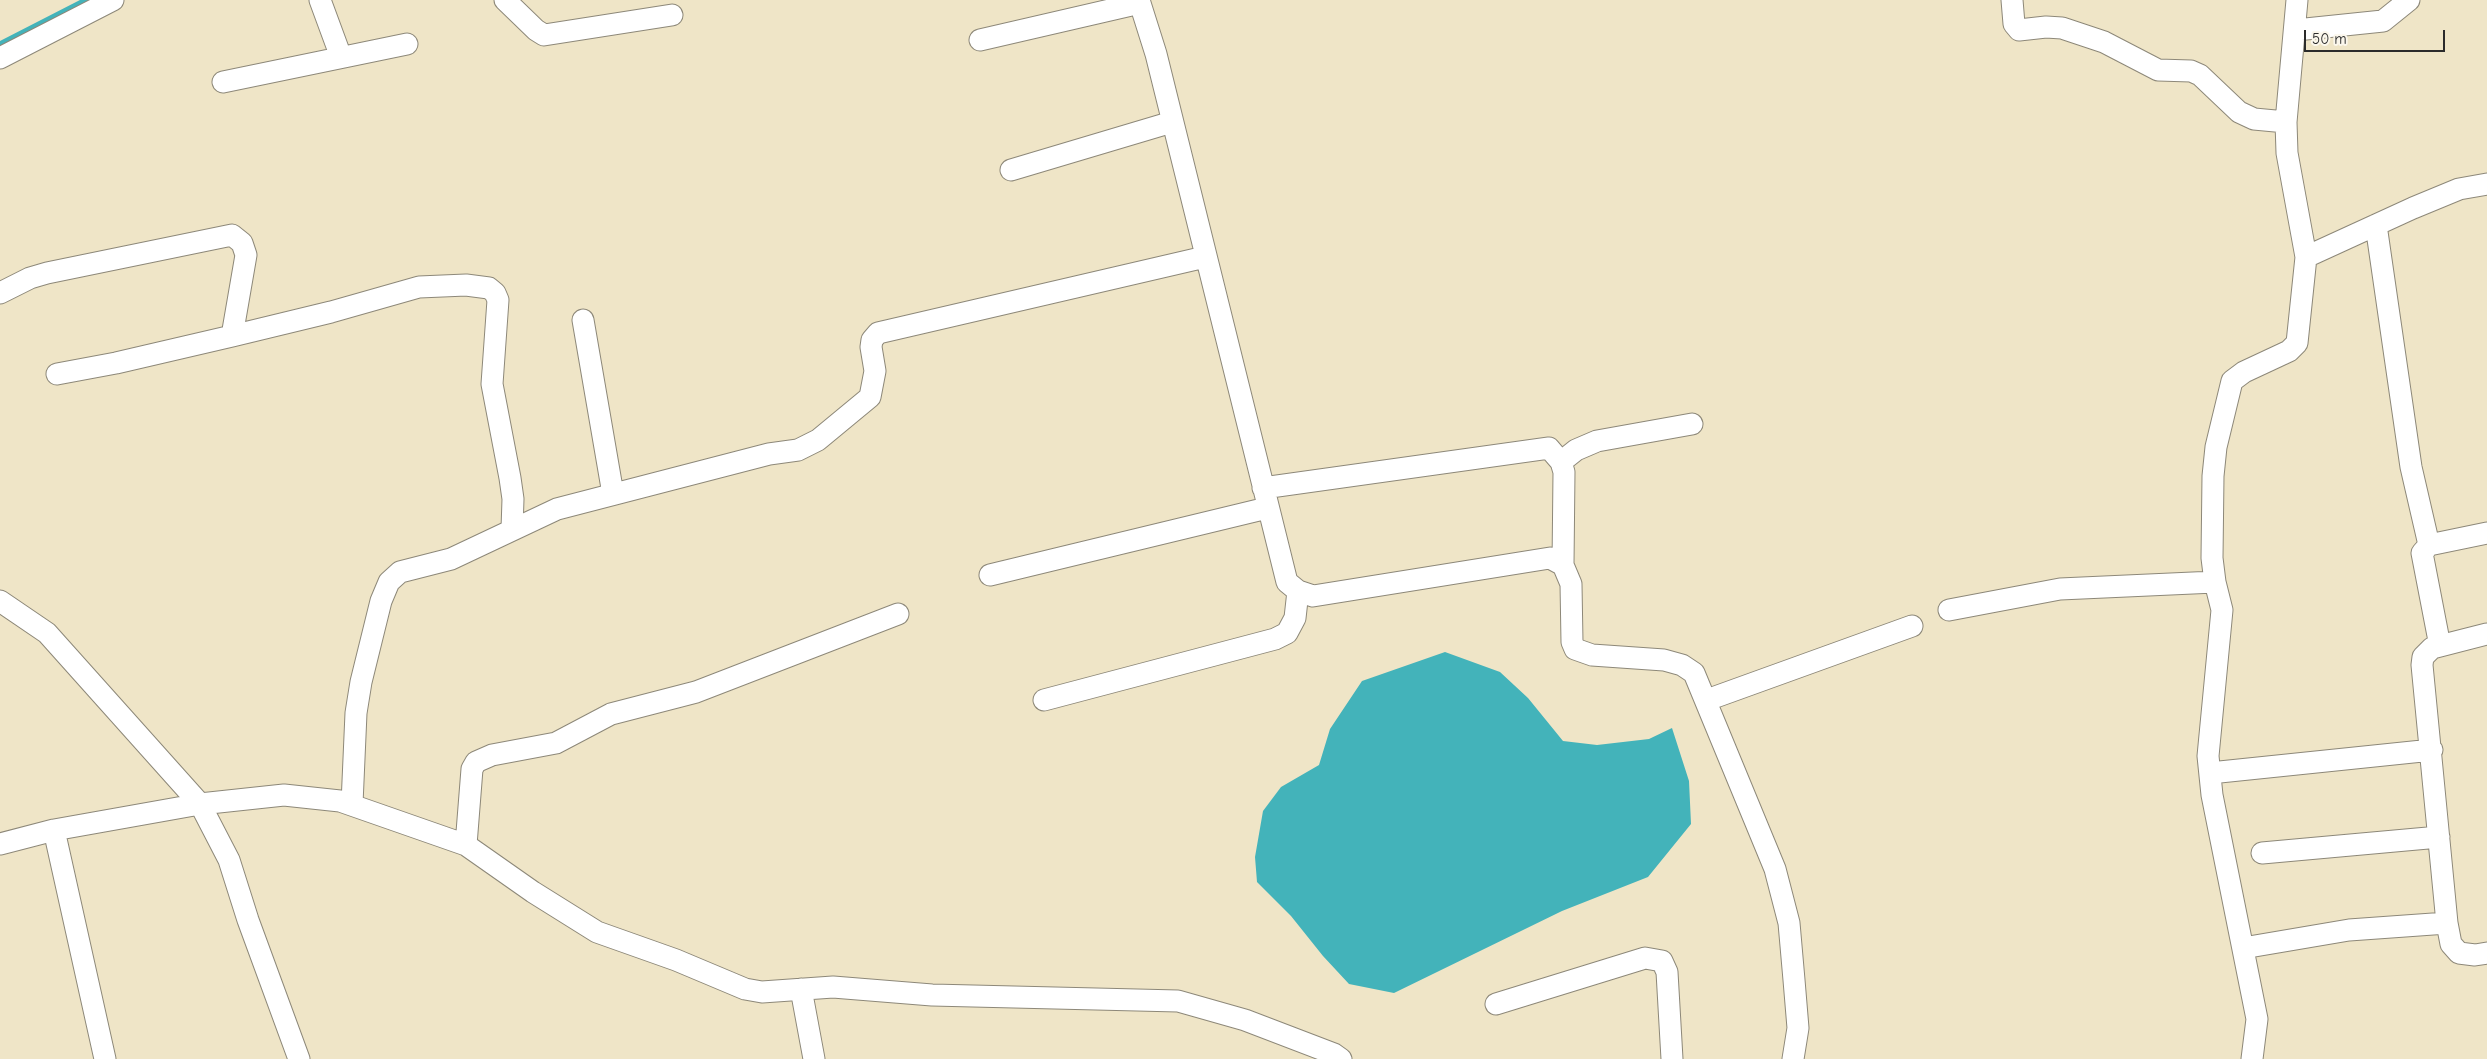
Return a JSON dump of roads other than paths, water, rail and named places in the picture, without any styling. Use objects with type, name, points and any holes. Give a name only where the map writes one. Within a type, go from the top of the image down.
[{"type":"street","points":[[0,58],[113,0]]},
{"type":"street","points":[[320,0],[341,57]]},
{"type":"street","points":[[505,0],[536,30],[544,35],[672,16]]},
{"type":"street","points":[[2012,0],[2014,24],[2019,30],[2046,27],[2062,28],[2104,42],[2158,70],[2191,71],[2200,75],[2240,112],[2254,119],[2286,122]]},
{"type":"street","points":[[2252,1059],[2257,1019],[2208,756],[2222,610],[2214,582],[2212,558],[2212,476],[2216,447],[2232,381],[2244,372],[2288,351],[2297,343],[2306,256],[2286,153],[2286,122],[2296,30],[2297,0]]},
{"type":"street","points":[[2296,30],[2383,21],[2409,0]]},
{"type":"street","points":[[980,40],[1140,1],[1156,54],[1287,582],[1298,591],[1313,596],[1550,558],[1563,565]]},
{"type":"street","points":[[223,82],[407,44]]},
{"type":"street","points":[[1011,170],[1172,122]]},
{"type":"street","points":[[2306,256],[2459,189],[2487,184]]},
{"type":"street","points":[[2376,225],[2411,467],[2429,545]]},
{"type":"street","points":[[0,293],[30,278],[47,273],[232,235],[242,243],[246,255],[232,336]]},
{"type":"street","points":[[352,804],[356,713],[361,682],[381,601],[389,582],[400,572],[451,559],[557,509],[769,454],[798,450],[818,440],[870,397],[875,371],[872,340],[878,333],[1205,257]]},
{"type":"street","points":[[57,374],[116,364],[420,287],[466,285],[488,288],[495,292],[498,300],[492,384],[513,499],[512,529]]},
{"type":"street","points":[[583,320],[613,494]]},
{"type":"street","points":[[1561,462],[1576,450],[1597,440],[1692,424]]},
{"type":"street","points":[[990,575],[1265,498],[1549,448],[1561,462],[1564,472],[1563,565],[1571,584],[1572,642],[1575,649],[1592,655],[1664,660],[1682,666],[1694,673],[1707,700],[1728,760],[1775,869],[1789,923],[1798,1028],[1793,1059]]},
{"type":"street","points":[[2440,646],[2422,553],[2429,545],[2487,533]]},
{"type":"street","points":[[1949,610],[2060,589],[2214,582]]},
{"type":"street","points":[[1044,700],[1275,638],[1287,633],[1295,618],[1298,591]]},
{"type":"street","points":[[0,601],[47,633],[200,804],[229,860],[248,920],[299,1059]]},
{"type":"street","points":[[466,845],[472,769],[476,762],[492,755],[556,743],[611,714],[696,692],[898,614]]},
{"type":"street","points":[[1707,700],[1912,626]]},
{"type":"street","points":[[2487,634],[2432,648],[2427,652],[2422,665],[2432,750],[2447,923],[2451,944],[2459,953],[2475,955],[2487,953]]},
{"type":"street","points":[[2210,773],[2432,750]]},
{"type":"street","points":[[0,844],[54,830],[200,804],[284,795],[340,800],[466,845],[533,892],[597,932],[676,960],[745,989],[762,992],[816,988],[932,995],[1178,1001],[1244,1020],[1334,1054],[1341,1059]]},
{"type":"street","points":[[54,830],[105,1059]]},
{"type":"street","points":[[2262,853],[2439,837]]},
{"type":"street","points":[[2243,948],[2349,930],[2447,923]]},
{"type":"street","points":[[1496,1004],[1645,958],[1662,961],[1667,972],[1672,1059]]},
{"type":"street","points":[[814,1059],[816,988]]},
{"type":"water","points":[[1445,652],[1500,672],[1528,698],[1563,741],[1597,745],[1649,739],[1672,728],[1689,781],[1691,824],[1648,877],[1562,911],[1394,993],[1349,984],[1323,956],[1291,916],[1257,882],[1255,857],[1263,811],[1281,787],[1319,765],[1330,729],[1362,681]]},
{"type":"waterway","points":[[0,44],[86,0]]}]
